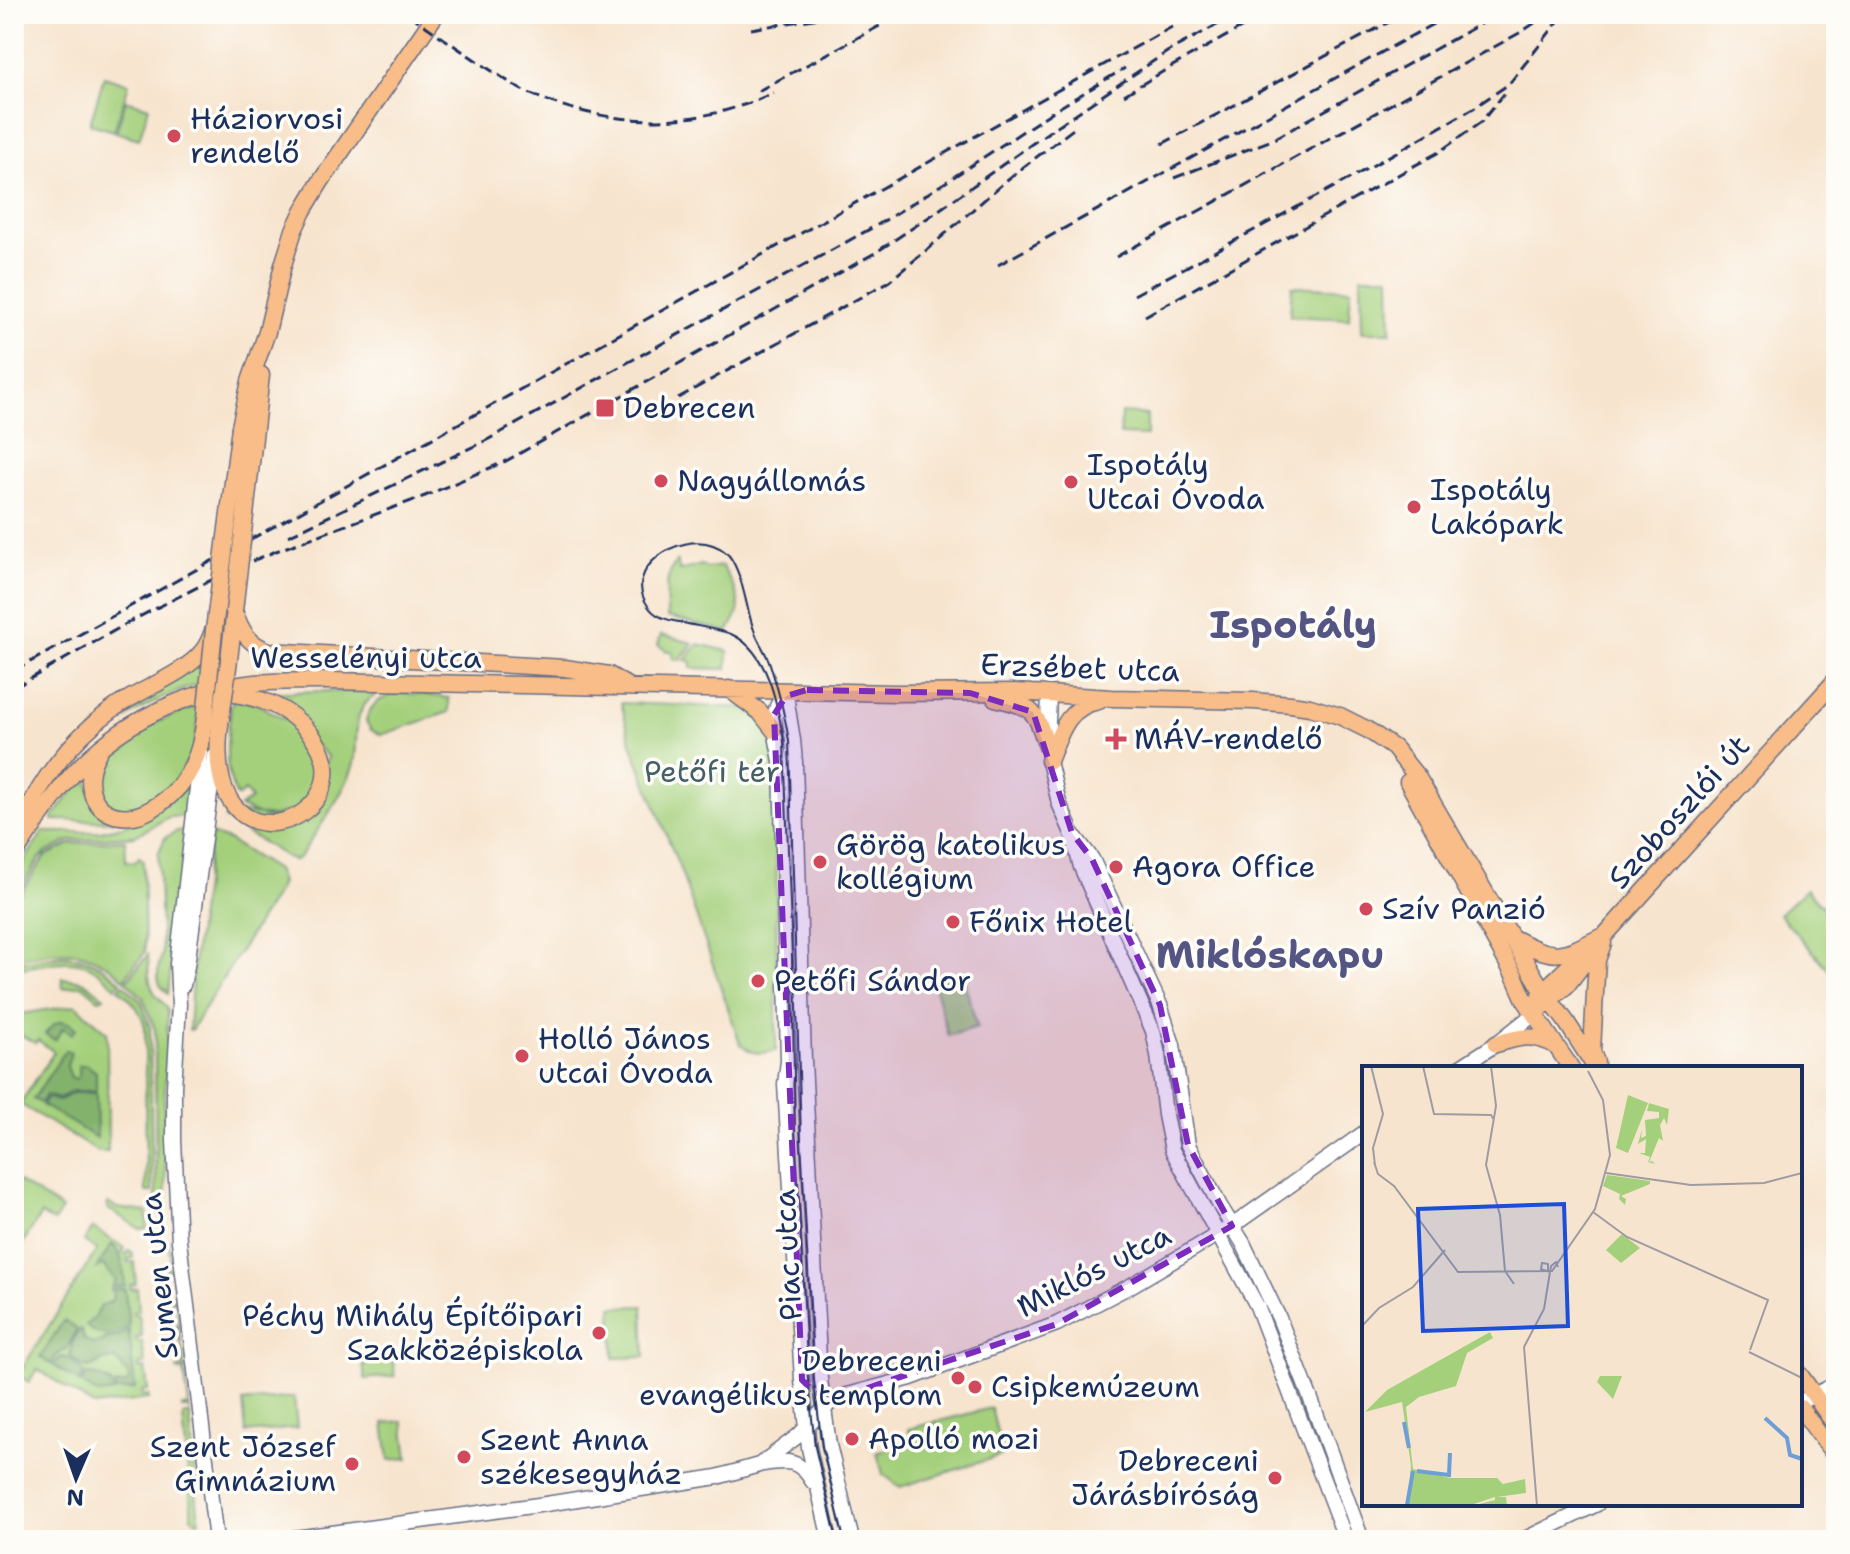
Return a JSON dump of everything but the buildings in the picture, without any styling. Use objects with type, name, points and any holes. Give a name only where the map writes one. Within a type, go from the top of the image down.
[{"type":"main road","points":[[207,693],[231,693],[264,700],[301,723],[319,745],[324,761],[324,781],[308,809],[290,820],[269,823],[247,817],[235,808],[224,790],[210,740],[213,718],[234,611],[250,381],[267,332],[283,265],[303,211],[436,14]]},
{"type":"main road","points":[[213,718],[214,630],[248,428]]},
{"type":"main road","points":[[234,611],[242,633],[251,642],[277,653],[565,668],[609,675],[630,688]]},
{"type":"main road","points":[[14,840],[41,785],[80,737],[120,704],[193,662],[205,649],[214,630]]},
{"type":"main road","name":"Szoboszlói út","points":[[1547,996],[1567,985],[1606,934],[1836,680]]},
{"type":"main road","name":"Wesselényi utca","points":[[14,855],[64,785],[104,745],[158,710],[207,693],[252,684],[292,681],[729,689],[785,693]]},
{"type":"main road","points":[[729,689],[766,718],[774,730]]},
{"type":"main road","name":"Erzsébet utca","points":[[785,693],[807,690],[1049,694],[1253,701],[1310,707],[1340,716],[1394,748],[1418,778],[1547,996],[1596,1066]]},
{"type":"main road","points":[[970,693],[1027,707],[1037,719],[1049,755]]},
{"type":"main road","points":[[1049,755],[1063,726],[1077,708],[1112,698]]},
{"type":"main road","name":"Erzsébet utca","points":[[1368,730],[1407,780],[1525,1000],[1570,1066]]},
{"type":"main road","points":[[104,745],[90,772],[92,796],[109,812],[130,816],[149,811],[178,789],[210,740]]},
{"type":"main road","points":[[1513,938],[1556,955],[1575,950],[1606,934]]},
{"type":"main road","points":[[1534,1014],[1536,1002],[1547,996],[1565,969],[1606,934]]},
{"type":"main road","points":[[1596,1066],[1592,1051],[1597,960],[1606,934]]},
{"type":"main road","points":[[1514,975],[1529,988],[1547,996]]},
{"type":"main road","points":[[1496,1044],[1534,1036],[1556,1046]]},
{"type":"main road","points":[[1804,1402],[1836,1426]]},
{"type":"main road","points":[[1804,1402],[1836,1457]]},
{"type":"street","points":[[774,730],[774,715],[785,693]]},
{"type":"street","name":"Piac utca","points":[[785,693],[795,762],[804,1061],[820,1379],[836,1476],[852,1540]]},
{"type":"street","points":[[1049,694],[1049,755],[1059,803],[1072,833],[1081,867],[1153,1031],[1172,1150],[1226,1230],[1346,1540]]},
{"type":"street","name":"Piac utca","points":[[774,730],[781,762],[788,1061],[785,1084],[802,1380],[806,1427],[830,1540]]},
{"type":"street","name":"Sumen utca","points":[[210,740],[187,966],[179,1005],[174,1087],[176,1208],[216,1540]]},
{"type":"street","points":[[1462,1066],[1534,1014]]},
{"type":"street","name":"Miklós utca","points":[[824,1402],[911,1378],[1057,1324],[1226,1230],[1362,1134]]},
{"type":"street","points":[[1226,1230],[1243,1243],[1279,1318],[1362,1540]]},
{"type":"street","points":[[759,1465],[798,1436],[824,1402],[802,1380]]},
{"type":"street","points":[[1804,1402],[1836,1384]]},
{"type":"street","points":[[280,1540],[538,1506],[717,1477],[784,1461],[805,1469],[817,1489]]},
{"type":"street","points":[[1523,1540],[1593,1506]]},
{"type":"highlighted area","points":[[807,690],[970,693],[1033,712],[1072,833],[1092,859],[1160,1005],[1188,1145],[1232,1226],[1057,1324],[844,1396],[815,1393],[802,1380],[774,715],[786,696]]},
{"type":"green space","points":[[104,76],[129,84],[114,131],[90,124]]},
{"type":"green space","points":[[126,100],[149,107],[139,139],[116,132]]},
{"type":"green space","points":[[1361,276],[1390,276],[1391,332],[1362,332]]},
{"type":"green space","points":[[1292,286],[1351,289],[1349,319],[1290,316]]},
{"type":"green space","points":[[1121,413],[1147,415],[1147,436],[1120,435]]},
{"type":"green space","points":[[677,561],[680,571],[701,565],[707,568],[722,566],[734,588],[739,606],[728,632],[667,617],[668,580]]},
{"type":"green space","points":[[661,635],[693,643],[680,660],[673,659],[672,651],[658,645]]},
{"type":"green space","points":[[698,644],[728,651],[727,669],[691,668],[691,661],[685,660]]},
{"type":"green space","points":[[205,655],[203,683],[156,701],[116,725],[80,755],[46,792],[45,786],[99,724]]},
{"type":"green space","points":[[375,692],[376,695],[362,708],[359,716],[351,774],[300,857],[293,861],[225,819],[233,812],[303,819],[328,757],[262,693]]},
{"type":"green space","points":[[400,693],[449,698],[449,712],[381,735],[371,730],[366,721],[370,710],[388,696]]},
{"type":"green space","points":[[232,700],[253,702],[298,726],[321,773],[303,808],[267,818],[240,807],[251,799],[245,791],[237,797],[229,773],[227,749]]},
{"type":"green space","name":"Petőfi tér","points":[[621,703],[750,708],[770,731],[777,762],[776,1051],[753,1052],[740,1043],[680,869],[632,746]]},
{"type":"green space","points":[[201,704],[194,749],[173,785],[143,808],[113,810],[94,789],[102,759],[155,723]]},
{"type":"green space","points":[[84,777],[113,821],[53,820],[52,818]]},
{"type":"green space","points":[[191,783],[188,816],[169,817],[135,836],[69,841],[40,858],[14,898],[14,876],[43,832],[97,832],[126,825],[146,818]]},
{"type":"green space","points":[[182,830],[187,831],[168,994],[158,978],[162,953],[158,854],[165,838]]},
{"type":"green space","points":[[211,834],[228,840],[276,870],[281,882],[189,1030],[193,965]]},
{"type":"green space","points":[[125,840],[126,861],[135,862],[139,857],[143,860],[145,952],[124,979],[97,960],[72,952],[14,959],[14,903],[45,856],[70,844]]},
{"type":"green space","points":[[1806,889],[1836,921],[1836,969],[1832,973],[1779,914]]},
{"type":"green space","points":[[148,955],[151,986],[168,1011],[164,1118],[166,1190],[156,1201],[155,1030],[143,998],[126,981]]},
{"type":"green space","points":[[58,956],[92,962],[121,982],[116,987],[91,967],[73,962],[14,970],[14,963]]},
{"type":"green space","points":[[962,973],[977,1027],[948,1036],[933,981]]},
{"type":"green space","points":[[62,978],[83,981],[104,997],[99,999],[82,985],[63,988]]},
{"type":"green space","points":[[123,984],[141,1001],[150,1028],[152,1192],[146,1192],[145,1027],[135,1006],[119,989]]},
{"type":"green space","points":[[76,1005],[107,1032],[108,1152],[98,1152],[20,1104],[54,1052],[38,1040],[35,1043],[19,1034],[14,1042],[14,1015]]},
{"type":"green space","points":[[61,1021],[76,1029],[72,1034],[63,1028],[55,1040],[45,1034],[53,1025]]},
{"type":"green space","points":[[66,1050],[71,1052],[67,1066],[71,1077],[79,1077],[79,1065],[87,1065],[96,1072],[96,1091],[72,1091],[59,1099],[46,1095],[41,1103],[33,1099]]},
{"type":"green space","points":[[73,1093],[96,1093],[97,1138],[42,1105],[47,1098],[59,1101]]},
{"type":"green space","points":[[14,1179],[62,1209],[54,1222],[41,1214],[14,1257]]},
{"type":"green space","points":[[108,1203],[117,1208],[147,1212],[147,1229],[140,1229],[107,1208]]},
{"type":"green space","points":[[93,1228],[125,1248],[122,1253],[126,1255],[129,1250],[133,1253],[133,1258],[127,1259],[134,1262],[136,1284],[130,1285],[131,1289],[137,1288],[139,1311],[133,1312],[139,1315],[142,1337],[136,1338],[137,1342],[142,1342],[145,1364],[139,1364],[139,1368],[145,1368],[148,1390],[142,1391],[142,1395],[148,1395],[149,1399],[94,1406],[37,1369],[29,1382],[18,1375],[97,1250],[84,1241]]},
{"type":"green space","points":[[112,1244],[121,1258],[125,1286],[112,1287],[116,1280],[103,1265],[96,1269]]},
{"type":"green space","points":[[125,1289],[129,1326],[106,1334],[90,1329],[86,1325],[101,1306],[112,1301],[111,1290]]},
{"type":"green space","points":[[176,1298],[190,1412],[189,1408],[182,1409],[189,1406],[184,1371],[177,1369],[184,1368],[181,1341],[174,1341],[180,1338],[179,1327],[173,1326],[179,1325],[176,1301],[170,1299]]},
{"type":"green space","points":[[643,1306],[645,1357],[614,1358],[612,1307]]},
{"type":"green space","points":[[64,1320],[77,1329],[67,1348],[51,1364],[40,1357]]},
{"type":"green space","points":[[81,1329],[84,1339],[93,1344],[129,1330],[135,1389],[117,1391],[116,1385],[127,1384],[130,1379],[116,1360],[85,1367],[71,1357],[73,1342]]},
{"type":"green space","points":[[61,1357],[68,1358],[83,1370],[79,1382],[53,1365]]},
{"type":"green space","points":[[393,1360],[395,1376],[365,1379],[363,1364]]},
{"type":"green space","points":[[87,1375],[104,1379],[115,1392],[98,1394],[81,1383]]},
{"type":"green space","points":[[294,1397],[297,1428],[246,1433],[243,1402]]},
{"type":"green space","points":[[991,1408],[1003,1455],[900,1487],[883,1474],[877,1453],[912,1441],[908,1429]]},
{"type":"green space","points":[[190,1414],[199,1521],[192,1518],[183,1416]]},
{"type":"green space","points":[[403,1421],[408,1458],[389,1460],[384,1423]]},
{"type":"water","points":[[705,760],[714,769],[705,778],[696,769]]},
{"type":"tram line","points":[[837,1540],[815,1447],[808,1380],[795,1132],[784,742],[770,682],[755,654],[745,643],[728,633],[666,619],[648,606],[642,592],[642,579],[648,567],[658,556],[685,544],[700,542],[713,545],[732,560],[754,630],[770,664],[789,741],[801,1139],[814,1380],[822,1446],[844,1540]]},
{"type":"railway","points":[[409,14],[520,89],[573,109],[629,119],[685,118],[713,114],[774,93]]},
{"type":"railway","points":[[751,29],[844,14]]},
{"type":"railway","points":[[758,91],[902,14]]},
{"type":"railway","points":[[14,671],[1195,14]]},
{"type":"railway","points":[[14,688],[133,620],[231,570],[425,496],[506,461],[875,253],[1167,52],[1237,14]]},
{"type":"railway","points":[[1124,95],[1266,14]]},
{"type":"railway","points":[[1162,144],[1404,14]]},
{"type":"railway","points":[[998,265],[1451,14]]},
{"type":"railway","points":[[1174,178],[1272,140],[1498,14]]},
{"type":"railway","points":[[1116,257],[1523,31],[1548,14]]},
{"type":"railway","points":[[1134,295],[1472,109],[1509,84],[1564,14]]},
{"type":"railway","points":[[288,536],[489,439],[879,224],[1125,68]]},
{"type":"railway","points":[[1145,316],[1439,152],[1481,122],[1504,94]]},
{"type":"railway","points":[[678,398],[888,282],[1008,179],[1077,126]]},
{"type":"place","name":"Háziorvosi rendelő","points":[[174,136]]},
{"type":"place","name":"Debrecen","points":[[605,408]]},
{"type":"place","name":"Nagyállomás","points":[[661,481]]},
{"type":"place","name":"Ispotály Utcai Óvoda","points":[[1071,482]]},
{"type":"place","name":"Ispotály Lakópark","points":[[1414,507]]},
{"type":"place","name":"MÁV-rendelő","points":[[1116,739]]},
{"type":"place","name":"Görög katolikus kollégium","points":[[820,862]]},
{"type":"place","name":"Agora Office","points":[[1116,867]]},
{"type":"place","name":"Szív Panzió","points":[[1366,909]]},
{"type":"place","name":"Főnix Hotel","points":[[953,922]]},
{"type":"place","name":"Petőfi Sándor","points":[[758,981]]},
{"type":"place","name":"Holló János utcai Óvoda","points":[[522,1056]]},
{"type":"place","name":"Péchy Mihály Építőipari Szakközépiskola","points":[[599,1333]]},
{"type":"place","name":"Debreceni evangélikus templom","points":[[958,1378]]},
{"type":"place","name":"Csipkemúzeum","points":[[975,1387]]},
{"type":"place","name":"Apolló mozi","points":[[852,1439]]},
{"type":"place","name":"Szent Anna székesegyház","points":[[464,1457]]},
{"type":"place","name":"Szent József Gimnázium","points":[[352,1464]]},
{"type":"place","name":"Debreceni Járásbíróság","points":[[1275,1478]]},
{"type":"district","name":"Ispotály","points":[[1293,625]]},
{"type":"district","name":"Miklóskapu","points":[[1270,955]]}]
